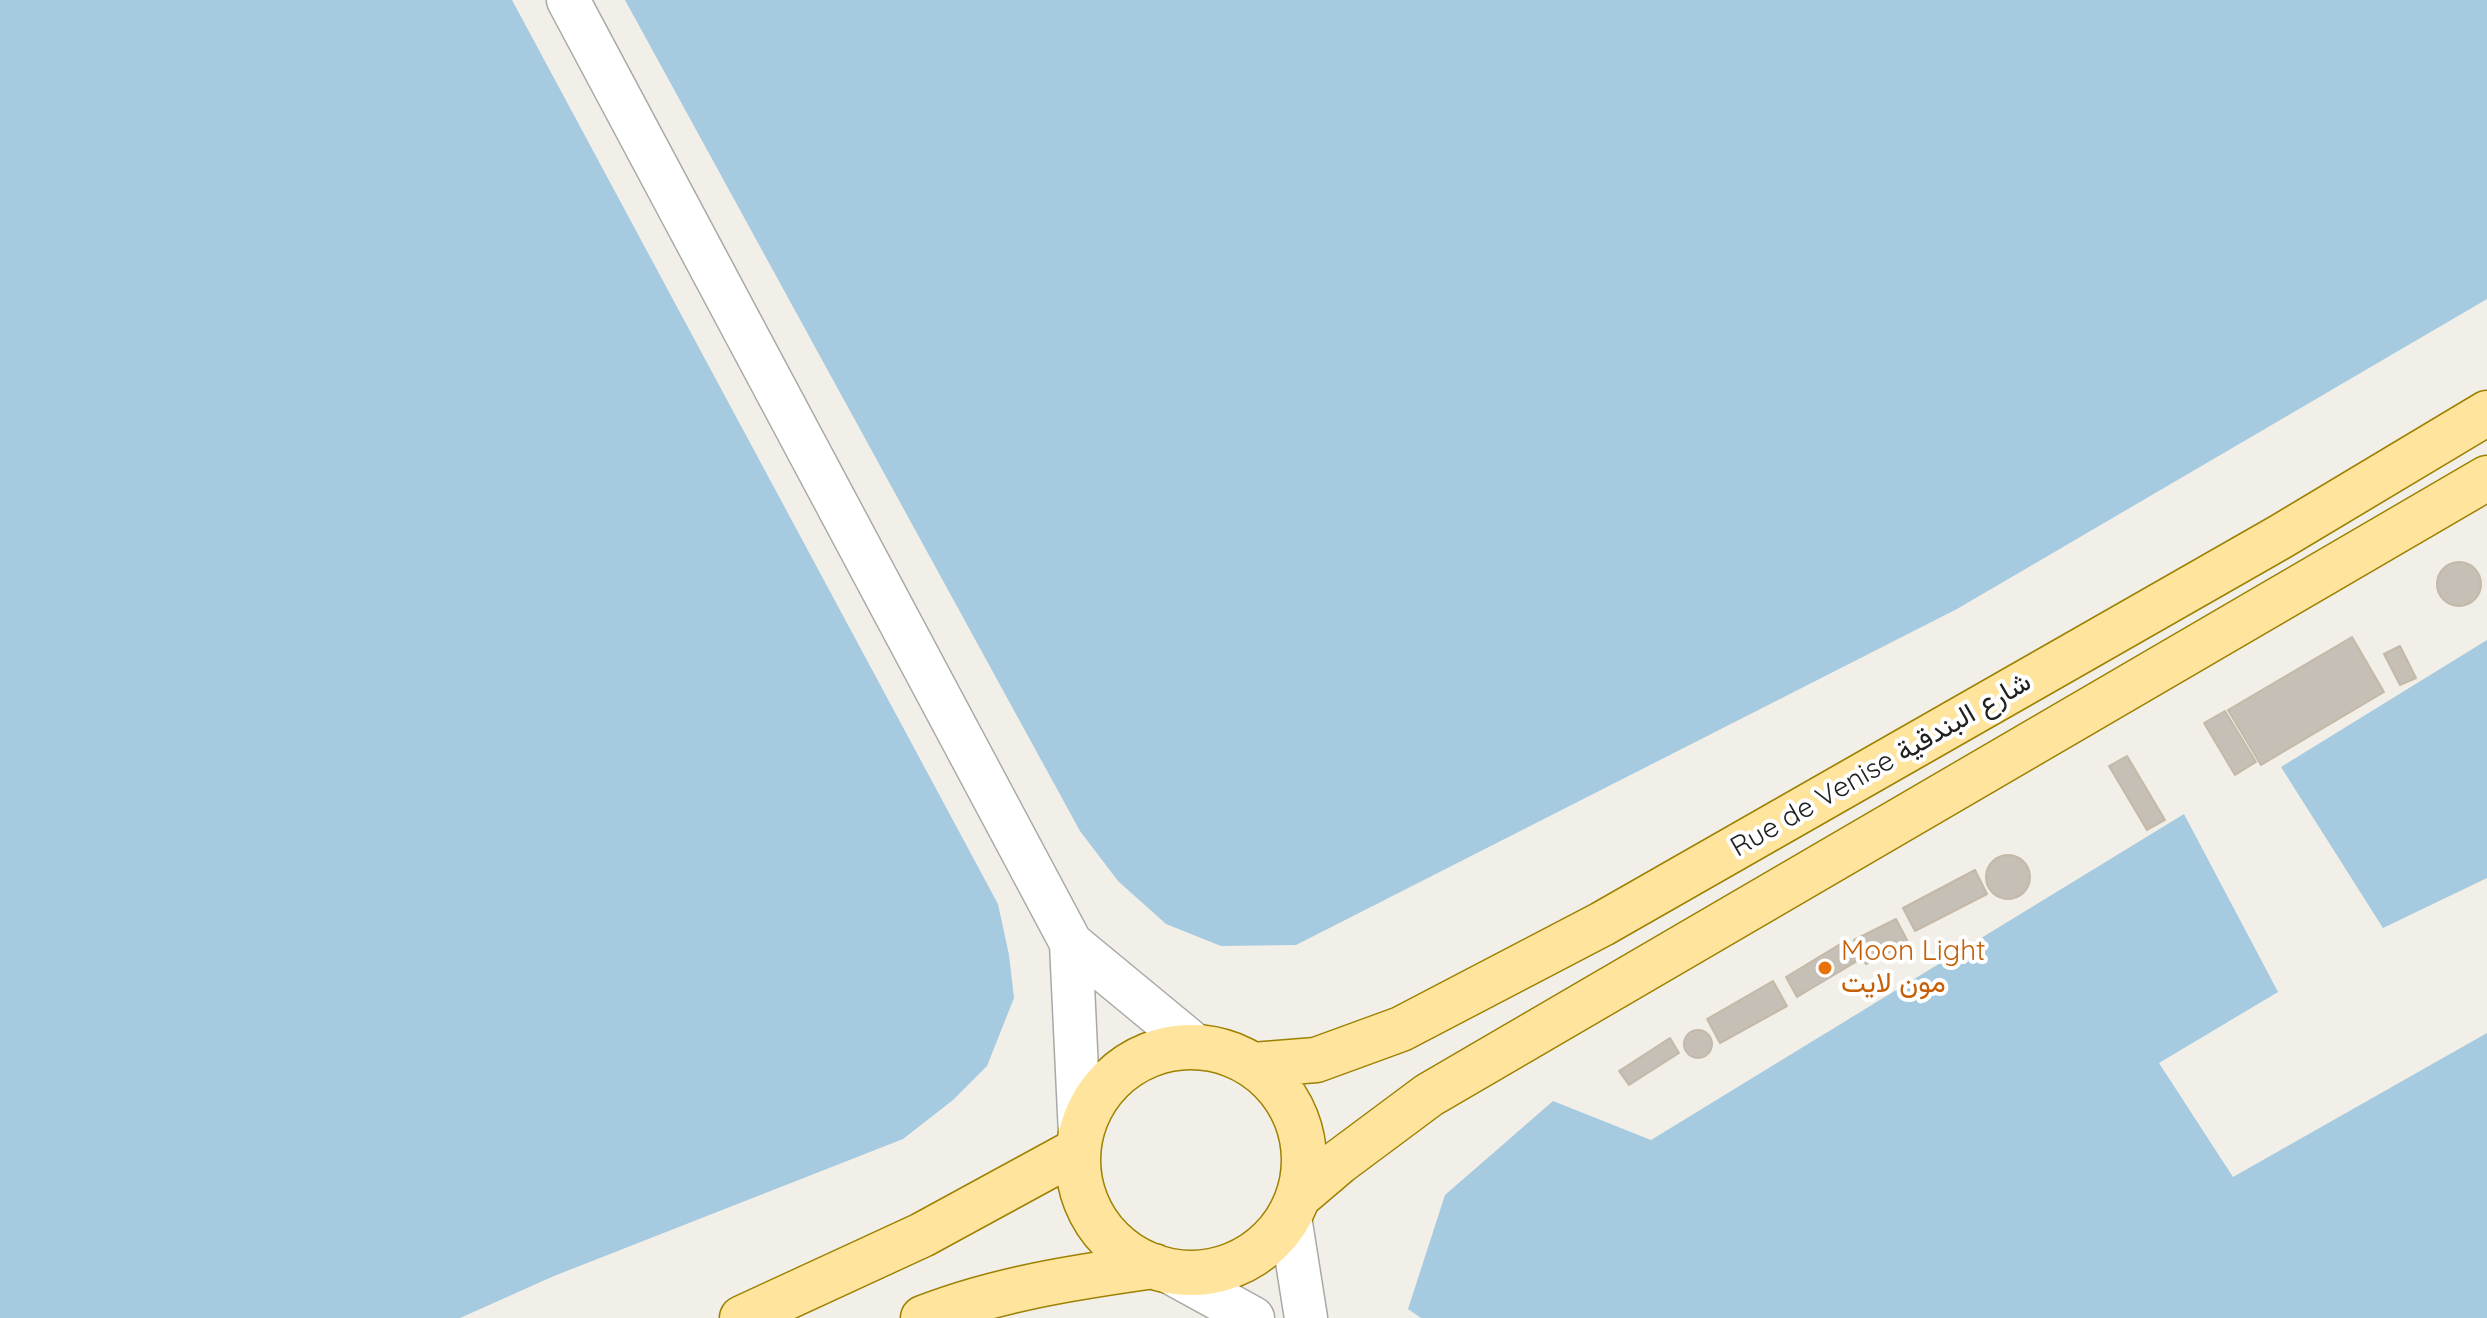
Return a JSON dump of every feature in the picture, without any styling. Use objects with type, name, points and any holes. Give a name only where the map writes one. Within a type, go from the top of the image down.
[{"type":"main road","name":"Rue de Venise شارع البندقية","points":[[1253,1065],[1316,1060],[1401,1029],[1602,924],[2280,537],[2487,413]]},
{"type":"main road","name":"Rue de Venise شارع البندقية","points":[[1295,1206],[1339,1162],[1429,1095],[2487,478]]},
{"type":"main road","points":[[923,1318],[955,1305],[1064,1278],[1159,1268],[1201,1273],[1236,1264],[1267,1245],[1295,1206],[1305,1159],[1299,1122],[1281,1090],[1253,1065],[1227,1052],[1197,1047],[1165,1049],[1136,1060],[1111,1080],[1092,1105],[1079,1142],[1079,1175],[1085,1199],[1096,1221],[1112,1241],[1131,1256],[1159,1268]]},
{"type":"main road","points":[[742,1318],[922,1235],[1079,1142]]},
{"type":"street","points":[[568,0],[1071,943],[1197,1047]]},
{"type":"street","points":[[1071,943],[1079,1142]]},
{"type":"street","points":[[1295,1206],[1306,1318]]},
{"type":"street","points":[[1159,1268],[1253,1318]]},
{"type":"water","points":[[0,0],[512,0],[998,904],[1014,998],[987,1066],[953,1100],[903,1139],[554,1276],[460,1318],[0,1318]]},
{"type":"water","points":[[625,0],[2487,0],[2487,299],[1957,609],[1296,945],[1221,946],[1166,924],[1118,881],[1080,831]]},
{"type":"water","points":[[2487,640],[2487,878],[2383,928],[2281,767]]},
{"type":"water","points":[[2184,814],[2278,992],[2159,1063],[2233,1177],[2487,1033],[2487,1318],[1421,1318],[1408,1309],[1445,1195],[1553,1101],[1651,1140]]},
{"type":"building","points":[[2459,562],[2475,568],[2481,584],[2475,600],[2459,606],[2443,600],[2437,584],[2443,568]]},
{"type":"building","points":[[2352,637],[2384,692],[2261,765],[2228,710]]},
{"type":"building","points":[[2400,646],[2416,678],[2400,685],[2384,654]]},
{"type":"building","points":[[2225,711],[2256,762],[2235,775],[2204,723]]},
{"type":"building","points":[[2127,756],[2165,820],[2147,830],[2109,766]]},
{"type":"building","points":[[2008,855],[2024,861],[2030,877],[2024,893],[2008,899],[1992,893],[1986,877],[1992,861]]},
{"type":"building","points":[[1975,870],[1987,894],[1915,931],[1903,908]]},
{"type":"building","points":[[1896,919],[1908,942],[1866,964],[1854,940]]},
{"type":"building","points":[[1847,940],[1859,960],[1797,997],[1786,977]]},
{"type":"building","points":[[1773,981],[1787,1006],[1720,1043],[1707,1019]]},
{"type":"building","points":[[1698,1030],[1708,1034],[1712,1044],[1708,1054],[1698,1058],[1688,1054],[1684,1044],[1688,1034]]},
{"type":"building","points":[[1670,1038],[1679,1053],[1629,1085],[1619,1071]]},
{"type":"place","name":"Moon Light مون لايت","points":[[1825,968]]}]
